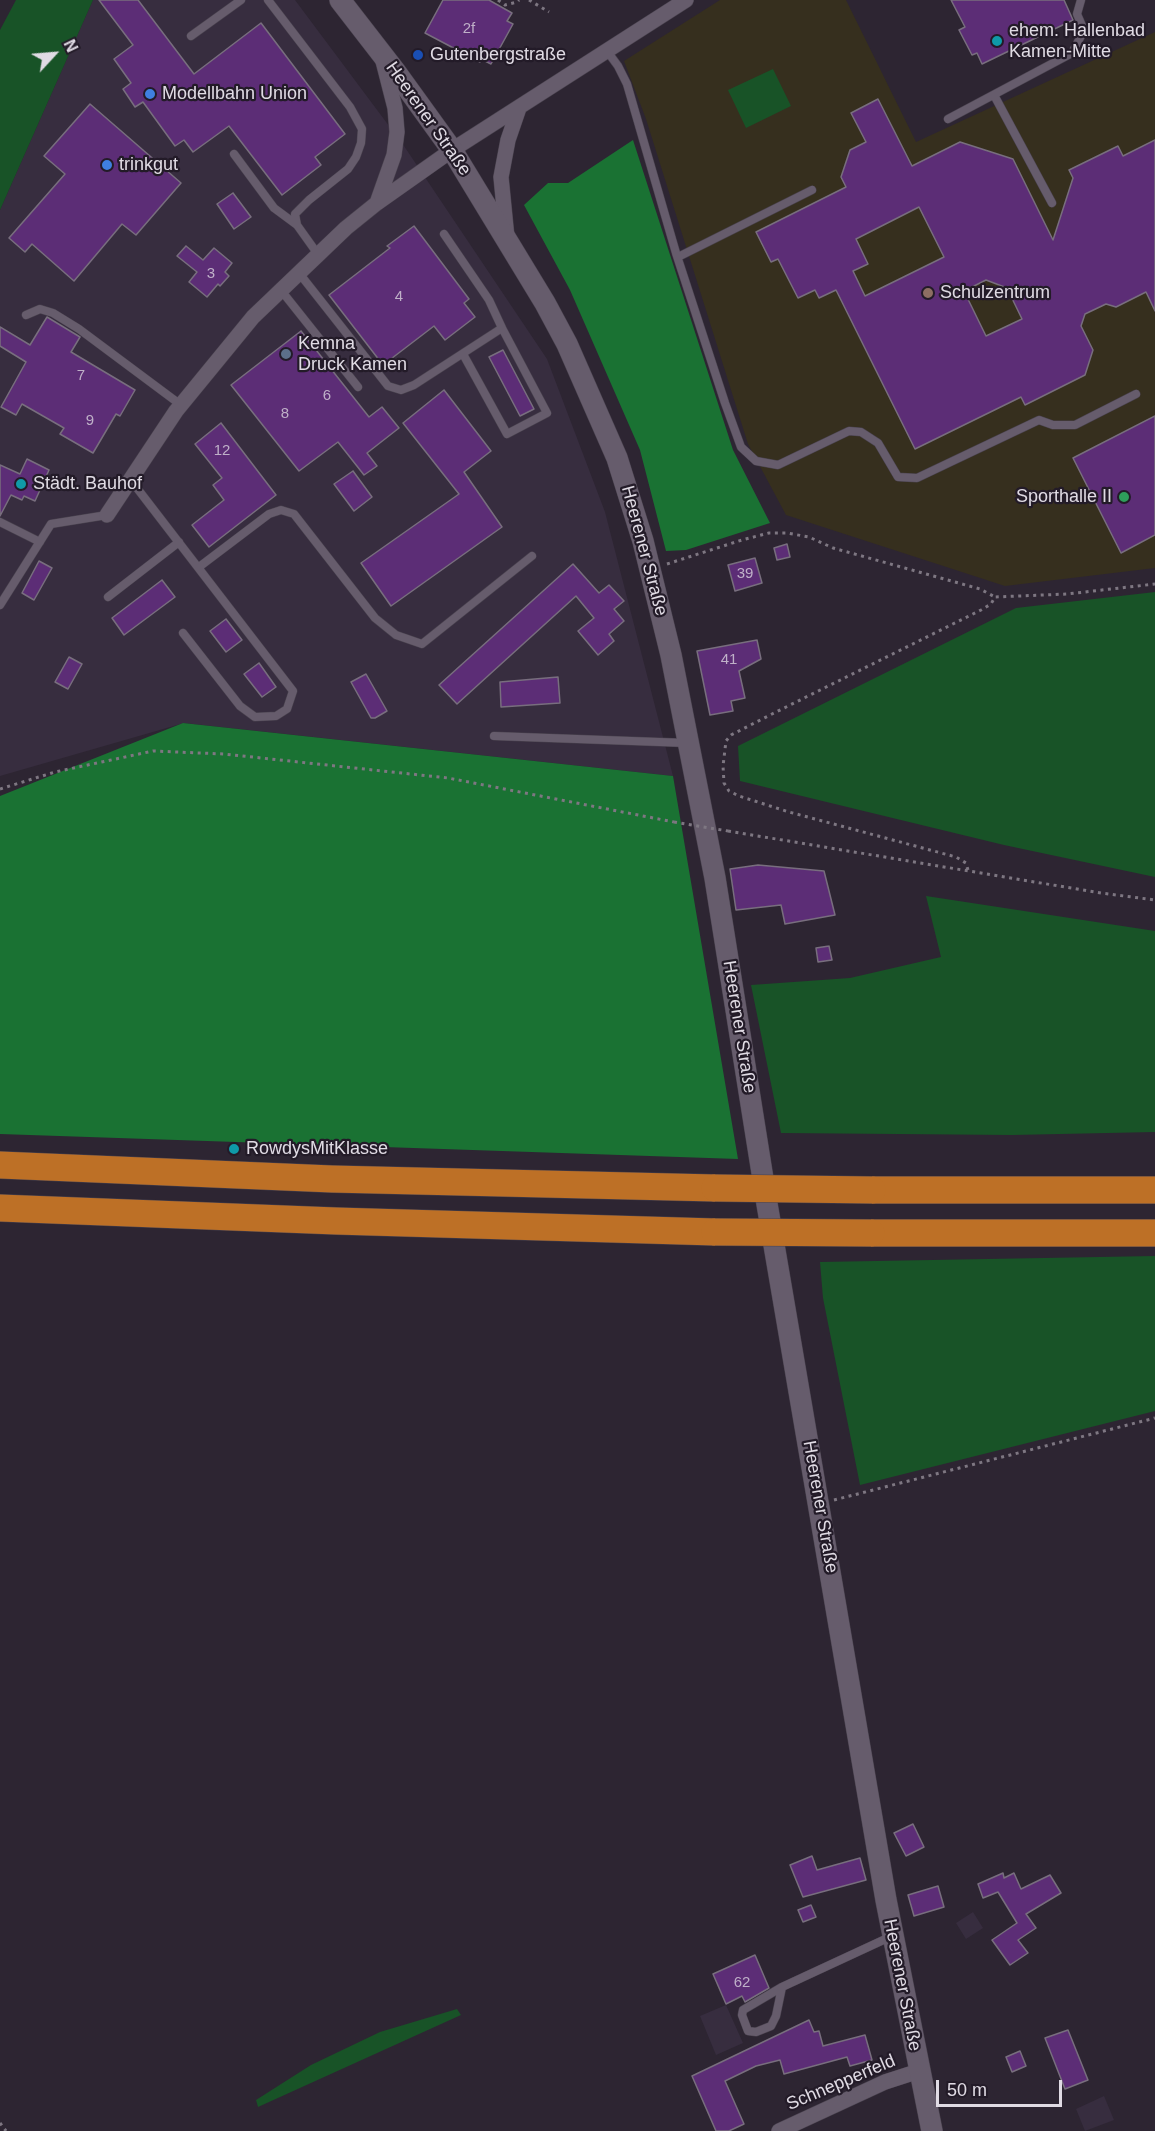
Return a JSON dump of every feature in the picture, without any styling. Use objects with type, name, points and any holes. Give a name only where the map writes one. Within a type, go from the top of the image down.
[{"type":"highway","points":[[0,1165],[332,1179],[715,1188],[1155,1190]]},
{"type":"highway","points":[[0,1208],[715,1232],[1155,1233]]},
{"type":"main road","name":"Heerener Straße","points":[[340,0],[452,150],[508,239],[567,344],[617,458],[631,498],[671,655],[714,878],[893,1935],[932,2131]]},
{"type":"street","points":[[107,515],[181,405],[253,317],[317,253],[377,203],[452,150],[686,0]]},
{"type":"street","points":[[377,203],[394,155],[397,132],[395,108],[381,54]]},
{"type":"street","points":[[508,239],[501,177],[508,140],[519,108]]},
{"type":"street","name":"Schnepperfeld","points":[[779,2131],[885,2082],[919,2071]]},
{"type":"lane","points":[[191,36],[241,0]]},
{"type":"lane","points":[[268,0],[351,107],[362,129],[361,143],[348,169],[295,214],[297,225]]},
{"type":"lane","points":[[948,119],[1072,53],[1083,27],[1077,14],[1081,0]]},
{"type":"lane","points":[[607,51],[627,84],[678,257],[741,447],[756,461],[778,465],[849,431],[861,432],[878,443],[898,477],[917,478],[1039,420],[1053,425],[1075,424],[1136,394]]},
{"type":"lane","points":[[994,95],[1052,203]]},
{"type":"lane","points":[[234,154],[274,208],[297,225],[317,253]]},
{"type":"lane","points":[[678,257],[813,190]]},
{"type":"lane","points":[[444,234],[489,300],[547,413],[507,435],[462,354]]},
{"type":"lane","points":[[298,272],[388,386],[401,390],[414,385],[502,328]]},
{"type":"lane","points":[[280,289],[358,387]]},
{"type":"lane","points":[[26,315],[40,309],[53,313],[80,329],[181,405]]},
{"type":"lane","points":[[130,479],[200,567],[293,691],[287,709],[276,716],[255,717],[240,706],[183,633]]},
{"type":"lane","points":[[200,567],[268,514],[281,510],[294,514],[375,618],[396,635],[422,644],[532,556]]},
{"type":"lane","points":[[0,605],[51,524],[107,515]]},
{"type":"lane","points":[[0,522],[40,542]]},
{"type":"lane","points":[[108,597],[179,542]]},
{"type":"lane","points":[[494,736],[688,743]]},
{"type":"lane","points":[[782,1987],[776,2016],[771,2026],[756,2032],[748,2031],[742,2015],[743,2010],[782,1987],[893,1935]]},
{"type":"path","points":[[498,0],[505,5],[519,0]]},
{"type":"path","points":[[529,0],[549,12]]},
{"type":"path","points":[[650,569],[742,540],[769,533],[787,533],[809,537],[833,548],[980,589],[995,597],[1067,594],[1155,584]]},
{"type":"path","points":[[968,870],[962,860],[956,857],[811,819],[739,796],[729,791],[724,783],[724,751],[726,741],[731,735],[981,610],[991,604],[995,597]]},
{"type":"path","points":[[0,789],[55,772],[153,751],[224,754],[448,777],[674,822],[1155,900]]},
{"type":"path","points":[[820,1504],[1155,1418]]},
{"type":"path","points":[[0,2122],[6,2131]]},
{"type":"shaded area","points":[[93,0],[295,0],[404,146],[547,359],[605,512],[673,776],[184,723],[0,776],[0,210]]},
{"type":"shaded area","name":"Schulzentrum","points":[[720,0],[846,0],[916,142],[1155,32],[1155,568],[1005,586],[786,515],[748,444],[646,119],[624,61]]},
{"type":"shaded area","points":[[973,1912],[983,1928],[966,1939],[956,1923]]},
{"type":"shaded area","points":[[726,2005],[743,2043],[716,2055],[700,2016]]},
{"type":"shaded area","points":[[1104,2096],[1114,2120],[1085,2131],[1076,2109]]},
{"type":"green space","points":[[16,0],[93,0],[0,210],[0,30]]},
{"type":"green space","points":[[773,69],[791,106],[746,128],[728,90]]},
{"type":"green space","points":[[633,140],[733,450],[770,523],[686,550],[666,551],[640,450],[570,290],[524,205],[548,183],[568,183]]},
{"type":"green space","points":[[1155,592],[1155,877],[1004,845],[740,781],[738,746],[1016,608]]},
{"type":"green space","points":[[183,723],[673,776],[738,1159],[0,1134],[0,796]]},
{"type":"green space","points":[[926,896],[1155,931],[1155,1132],[1012,1135],[781,1133],[751,985],[850,978],[941,957]]},
{"type":"green space","points":[[1155,1256],[1155,1411],[860,1485],[823,1298],[820,1262]]},
{"type":"green space","points":[[457,2009],[461,2015],[258,2107],[256,2100],[311,2065],[380,2032]]},
{"type":"building","points":[[99,0],[138,0],[194,74],[261,23],[345,134],[315,157],[321,165],[282,195],[229,126],[193,152],[184,140],[175,146],[143,102],[135,107],[123,89],[131,83],[114,59],[133,45]]},
{"type":"building","points":[[443,0],[489,0],[512,13],[507,21],[513,24],[491,64],[481,59],[480,62],[425,33]]},
{"type":"building","name":"ehem. Hallenbad Kamen-Mitte","points":[[951,0],[1064,0],[1073,20],[982,64],[977,53],[972,55],[959,30],[965,27]]},
{"type":"building","points":[[878,99],[912,166],[960,142],[1013,159],[1053,240],[1073,178],[1069,170],[1118,146],[1123,156],[1155,140],[1155,311],[1146,292],[1116,307],[1106,304],[1085,314],[1081,326],[1093,350],[1085,375],[1025,405],[1021,397],[915,449],[836,290],[819,298],[815,290],[798,298],[778,259],[771,262],[756,232],[846,187],[841,177],[850,150],[866,142],[851,113]],"holes":[[[919,207],[944,257],[865,296],[853,271],[868,264],[856,239]],[[986,280],[1007,288],[1022,319],[986,336],[964,291]]]},
{"type":"building","points":[[90,104],[181,183],[136,235],[122,224],[74,281],[32,244],[25,252],[9,238],[65,174],[44,156]]},
{"type":"building","points":[[233,193],[251,217],[234,229],[217,204]]},
{"type":"building","points":[[414,226],[469,299],[464,303],[475,317],[445,340],[434,326],[383,365],[329,295],[390,248],[387,246]]},
{"type":"building","points":[[186,246],[203,260],[214,248],[232,263],[225,272],[229,276],[220,286],[218,284],[207,297],[189,282],[197,272],[177,256]]},
{"type":"building","points":[[47,317],[80,337],[71,352],[135,390],[120,416],[116,414],[93,453],[60,434],[64,428],[22,404],[16,415],[1,407],[26,362],[0,346],[0,327],[30,345]]},
{"type":"building","points":[[301,331],[369,417],[382,407],[399,428],[367,453],[377,466],[364,475],[338,442],[299,471],[231,385]]},
{"type":"building","points":[[503,350],[534,409],[520,416],[489,357]]},
{"type":"building","points":[[444,390],[491,451],[464,472],[502,527],[391,606],[361,563],[459,494],[403,423]]},
{"type":"building","name":"Sporthalle II","points":[[1155,416],[1155,535],[1121,553],[1073,458]]},
{"type":"building","points":[[221,423],[276,495],[209,547],[192,525],[224,500],[213,485],[222,478],[195,444]]},
{"type":"building","name":"Städt. Bauhof","points":[[27,459],[49,470],[35,501],[24,496],[22,500],[11,495],[0,516],[0,465],[20,474]]},
{"type":"building","points":[[353,471],[372,497],[354,511],[334,484]]},
{"type":"building","points":[[787,544],[790,557],[777,560],[774,548]]},
{"type":"building","points":[[755,558],[762,583],[735,591],[728,565]]},
{"type":"building","points":[[39,561],[52,568],[34,600],[22,593]]},
{"type":"building","points":[[573,564],[599,593],[609,585],[624,601],[614,609],[624,621],[609,634],[614,641],[598,655],[578,631],[594,618],[576,596],[457,704],[439,685]]},
{"type":"building","points":[[162,580],[175,597],[124,635],[112,618]]},
{"type":"building","points":[[226,619],[242,640],[226,652],[210,631]]},
{"type":"building","points":[[757,640],[761,659],[739,671],[745,698],[731,701],[733,711],[710,715],[697,651]]},
{"type":"building","points":[[69,657],[82,664],[68,689],[55,682]]},
{"type":"building","points":[[259,663],[276,687],[262,697],[244,674]]},
{"type":"building","points":[[366,674],[387,711],[375,718],[371,718],[351,682]]},
{"type":"building","points":[[558,677],[560,703],[501,707],[500,682]]},
{"type":"building","points":[[758,865],[824,871],[835,915],[785,924],[781,905],[736,910],[730,869]]},
{"type":"building","points":[[829,946],[832,960],[818,962],[816,948]]},
{"type":"building","points":[[913,1824],[924,1847],[906,1856],[894,1833]]},
{"type":"building","points":[[812,1856],[817,1870],[860,1858],[866,1880],[803,1897],[790,1865]]},
{"type":"building","points":[[1003,1873],[1004,1878],[1014,1873],[1021,1889],[1050,1875],[1061,1893],[1026,1914],[1036,1928],[1018,1940],[1028,1953],[1010,1965],[992,1940],[1017,1923],[998,1892],[983,1898],[978,1884]]},
{"type":"building","points":[[938,1886],[944,1907],[914,1916],[908,1895]]},
{"type":"building","points":[[811,1905],[816,1917],[803,1922],[798,1910]]},
{"type":"building","points":[[755,1955],[769,1988],[745,2002],[742,1996],[726,2004],[713,1974]]},
{"type":"building","points":[[809,2020],[814,2032],[819,2031],[823,2046],[865,2035],[872,2060],[850,2066],[847,2057],[784,2074],[780,2060],[756,2066],[725,2081],[744,2124],[729,2131],[716,2131],[692,2076]]},
{"type":"building","points":[[1068,2030],[1088,2080],[1065,2089],[1045,2038]]},
{"type":"building","points":[[1020,2051],[1026,2066],[1012,2072],[1006,2057]]},
{"type":"place","name":"ehem. Hallenbad Kamen-Mitte","points":[[997,41]]},
{"type":"place","name":"Gutenbergstraße","points":[[418,55]]},
{"type":"place","name":"Modellbahn Union","points":[[150,94]]},
{"type":"place","name":"trinkgut","points":[[107,165]]},
{"type":"place","name":"Schulzentrum","points":[[928,293]]},
{"type":"place","name":"Kemna Druck Kamen","points":[[286,354]]},
{"type":"place","name":"Städt. Bauhof","points":[[21,484]]},
{"type":"place","name":"Sporthalle II","points":[[1124,497]]},
{"type":"place","name":"RowdysMitKlasse","points":[[234,1149]]}]
